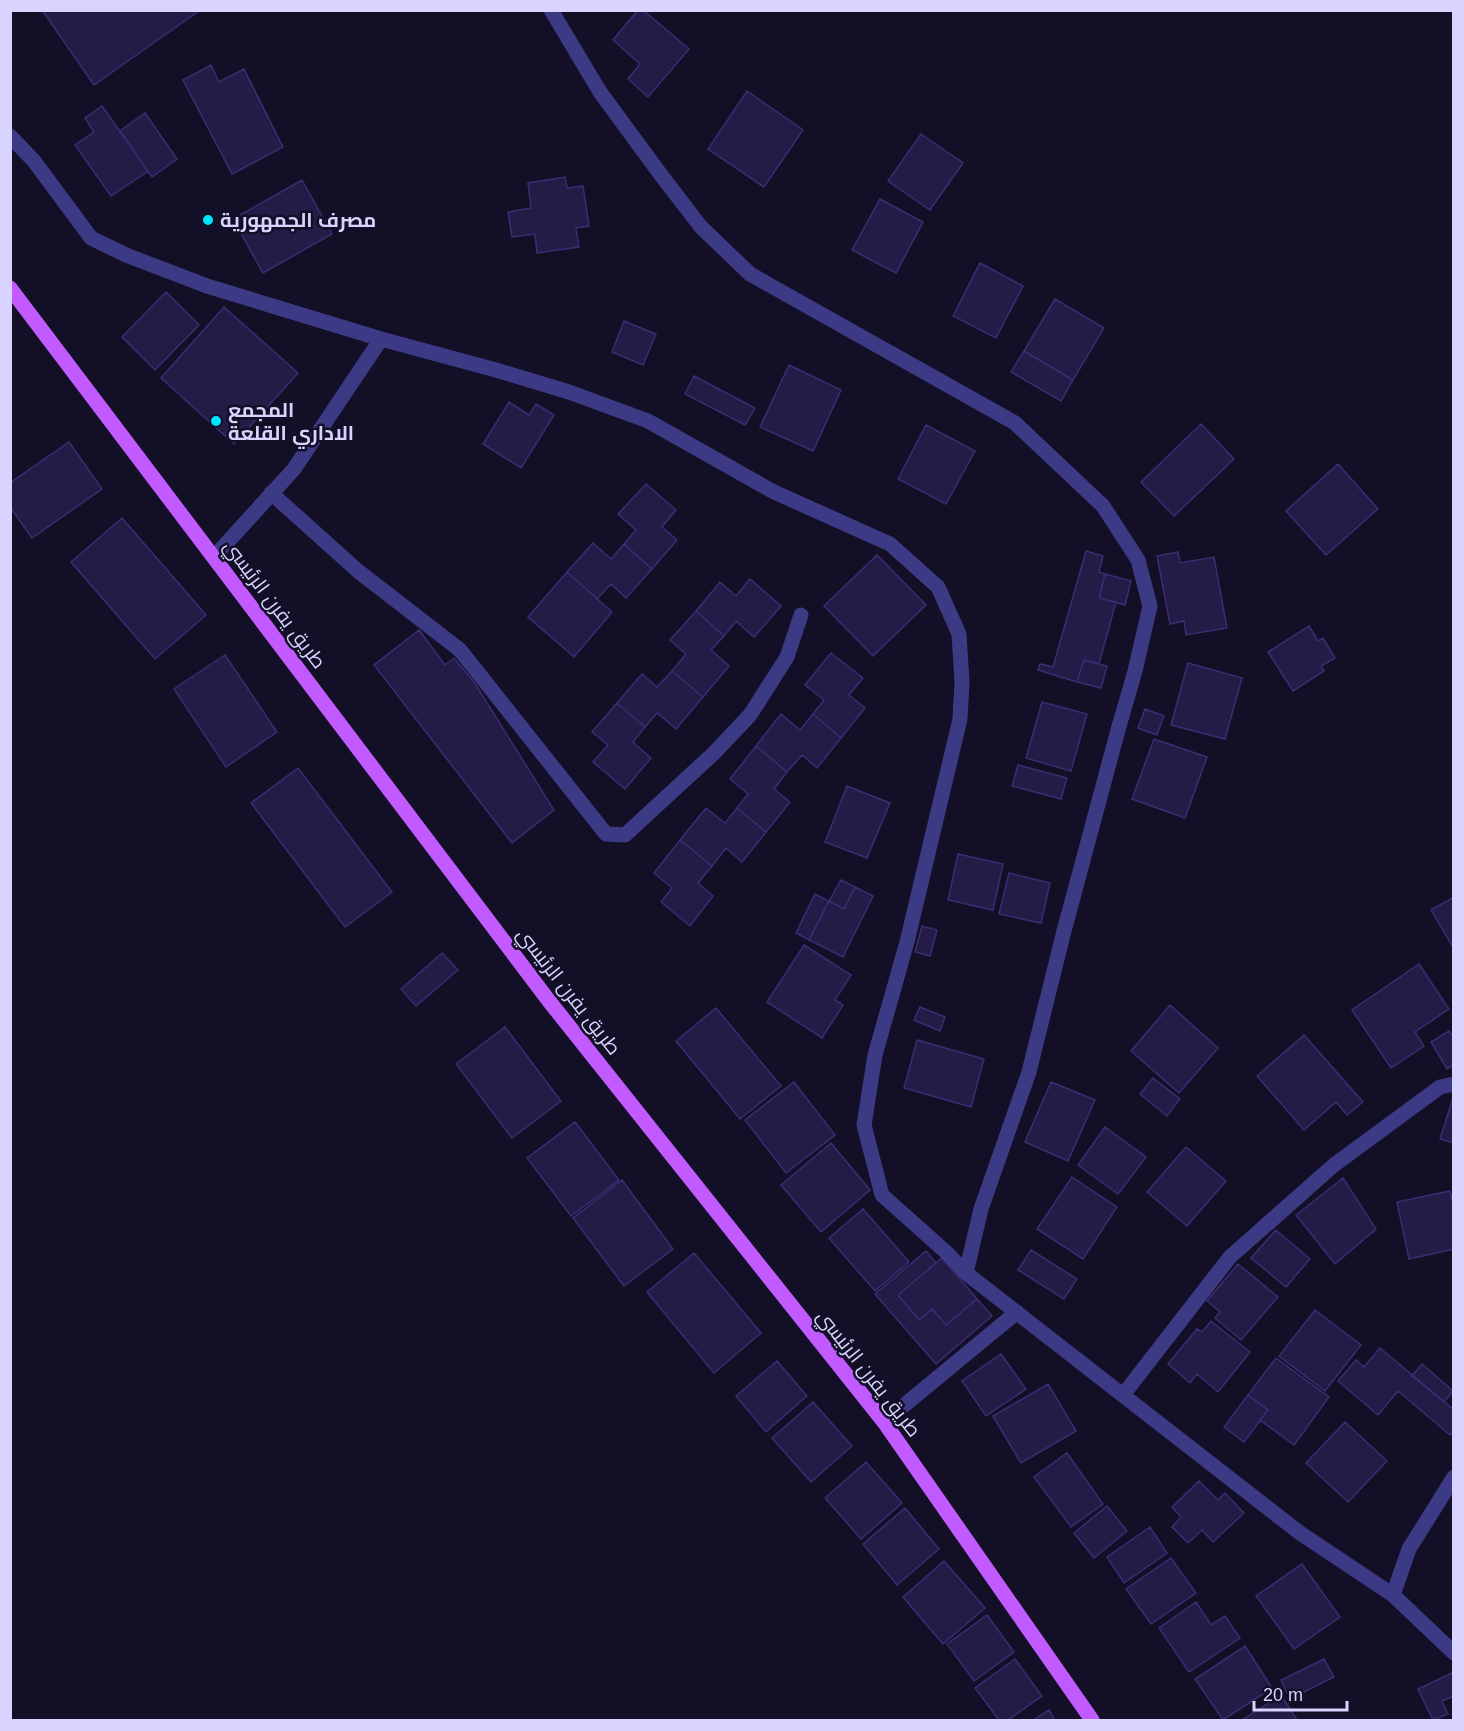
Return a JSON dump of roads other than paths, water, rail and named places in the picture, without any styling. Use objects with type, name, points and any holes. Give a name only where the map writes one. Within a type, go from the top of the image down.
[{"type":"main road","name":"طريق يفرن الرئيسي","points":[[10,288],[549,1001],[884,1422],[1092,1720]]},
{"type":"street","points":[[551,10],[600,92],[661,175],[701,227],[750,274],[1015,423],[1103,506],[1138,560],[1150,606],[1135,671],[1064,931],[1029,1072],[981,1209],[966,1273]]},
{"type":"street","points":[[10,136],[34,161],[91,238],[126,255],[207,286],[381,339],[569,392],[648,421],[774,492],[890,544],[938,587],[959,634],[962,682],[960,720],[907,942],[875,1055],[864,1125],[882,1195],[966,1273],[1300,1533],[1393,1594],[1454,1653]]},
{"type":"street","points":[[214,557],[294,469],[381,339]]},
{"type":"street","points":[[271,494],[358,572],[460,650],[606,834],[625,836],[713,754],[750,715],[787,657],[801,615]]},
{"type":"street","points":[[1124,1395],[1230,1257],[1334,1165],[1440,1087],[1454,1084]]},
{"type":"street","points":[[884,1422],[1017,1312]]},
{"type":"street","points":[[1393,1594],[1409,1549],[1454,1477]]},
{"type":"place","name":"مصرف الجمهورية","points":[[208,220]]},
{"type":"place","name":"المجمع الاداري القلعة","points":[[216,421]]}]
